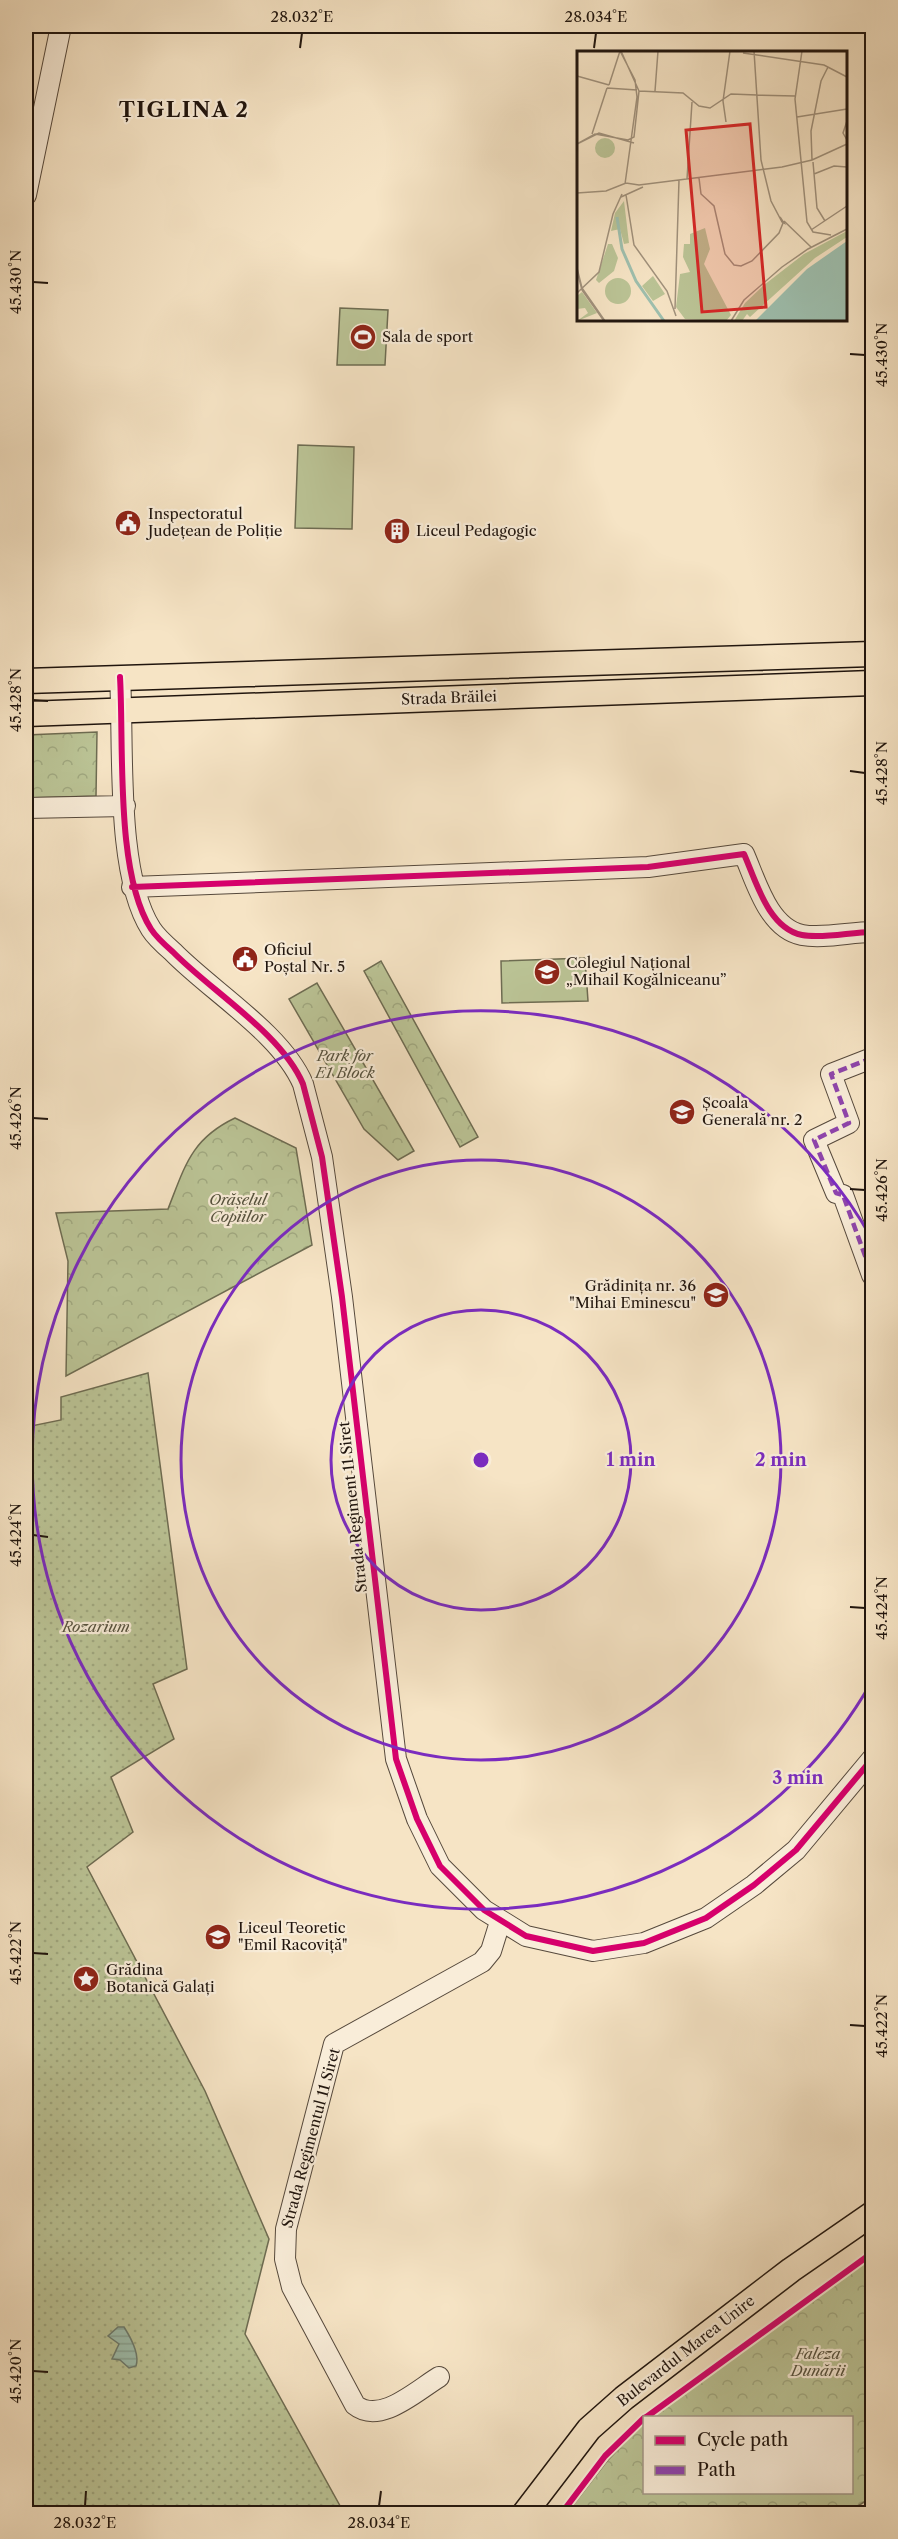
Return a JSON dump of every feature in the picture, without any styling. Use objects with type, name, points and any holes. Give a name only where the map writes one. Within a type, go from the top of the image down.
[{"type":"main road","name":"Strada Brăilei","points":[[26,681],[873,654]]},
{"type":"main road","name":"Strada Brăilei","points":[[26,714],[873,683]]},
{"type":"main road","name":"Bulevardul Marea Unire","points":[[524,2514],[589,2429],[616,2405],[791,2270],[873,2214]]},
{"type":"street","points":[[26,195],[61,26]]},
{"type":"street","name":"Strada Regiment 11 Siret","points":[[120,677],[125,806],[132,887],[151,930],[187,966],[274,1043],[298,1073],[303,1084],[322,1157],[342,1297],[396,1759],[409,1800],[440,1866],[484,1910],[526,1936],[593,1951],[644,1943],[706,1918],[754,1885],[796,1850],[873,1759]]},
{"type":"street","points":[[26,808],[125,806]]},
{"type":"street","points":[[132,887],[648,867],[744,854],[775,917],[788,930],[804,935],[873,932]]},
{"type":"street","points":[[873,1058],[831,1074],[849,1123],[814,1140],[836,1193],[843,1195],[873,1275]]},
{"type":"street","name":"Strada Regimentul 11 Siret","points":[[438,2378],[384,2410],[368,2412],[355,2405],[286,2274],[286,2229],[334,2044],[482,1962],[491,1950],[500,1922]]},
{"type":"green space","name":"Sala de sport","points":[[340,308],[388,310],[385,365],[337,365]]},
{"type":"green space","points":[[298,445],[354,447],[352,529],[295,528]]},
{"type":"green space","points":[[97,732],[96,796],[26,798],[26,735]]},
{"type":"green space","points":[[585,958],[588,1001],[502,1003],[501,961]]},
{"type":"green space","name":"Park for E1 Block","points":[[381,961],[478,1137],[460,1147],[364,971]]},
{"type":"green space","name":"Park for E1 Block","points":[[317,983],[414,1151],[398,1160],[364,1129],[289,999]]},
{"type":"green space","name":"Orășelul Copiilor","points":[[235,1118],[296,1148],[312,1245],[66,1376],[68,1261],[56,1213],[168,1209],[191,1155],[208,1135]]},
{"type":"green space","name":"Grădina Botanică Galați","points":[[148,1373],[187,1669],[153,1684],[174,1739],[111,1777],[133,1832],[87,1867],[205,2091],[269,2239],[245,2334],[344,2513],[26,2513],[26,1427],[61,1420],[61,1397]]},
{"type":"green space","name":"Faleza Dunării","points":[[872,2257],[872,2497],[847,2513],[567,2513],[607,2461],[643,2423],[643,2494],[853,2494],[853,2416],[652,2416]]},
{"type":"shaded area","points":[[118,2327],[124,2327],[132,2341],[137,2356],[136,2366],[129,2368],[120,2360],[112,2359],[119,2344],[108,2336]]},
{"type":"marked path","points":[[872,1058],[831,1074],[849,1123],[814,1140],[836,1193],[843,1195],[872,1275]]},
{"type":"marked path","points":[[864,2514],[872,2508]]},
{"type":"cycle path","points":[[120,677],[126,843],[139,905],[158,938],[263,1031],[293,1066],[303,1084],[322,1157],[342,1297],[396,1759],[417,1819],[440,1866],[484,1910],[526,1936],[593,1951],[644,1943],[706,1918],[754,1885],[796,1850],[872,1759]]},
{"type":"cycle path","points":[[132,887],[648,867],[744,854],[765,902],[780,923],[790,931],[802,935],[819,936],[872,932]]},
{"type":"cycle path","points":[[648,2416],[872,2253]]},
{"type":"cycle path","points":[[561,2514],[605,2456],[643,2419]]},
{"type":"place","name":"Sala de sport","points":[[363,337]]},
{"type":"place","name":"Inspectoratul Județean de Poliție","points":[[128,523]]},
{"type":"place","name":"Liceul Pedagogic","points":[[397,531]]},
{"type":"place","name":"Oficiul Poștal Nr. 5","points":[[245,959]]},
{"type":"place","name":"Colegiul Național „Mihail Kogălniceanu”","points":[[547,972]]},
{"type":"place","name":"Școala Generală nr. 2","points":[[682,1112]]},
{"type":"place","name":"Grădinița nr. 36 \"Mihai Eminescu\"","points":[[716,1295]]},
{"type":"place","name":"Liceul Teoretic \"Emil Racoviță\"","points":[[218,1937]]},
{"type":"place","name":"Grădina Botanică Galați","points":[[86,1979]]},
{"type":"district","name":"ȚIGLINA 2","points":[[184,110]]},
{"type":"park label","name":"Rozarium","points":[[96,1627]]}]
